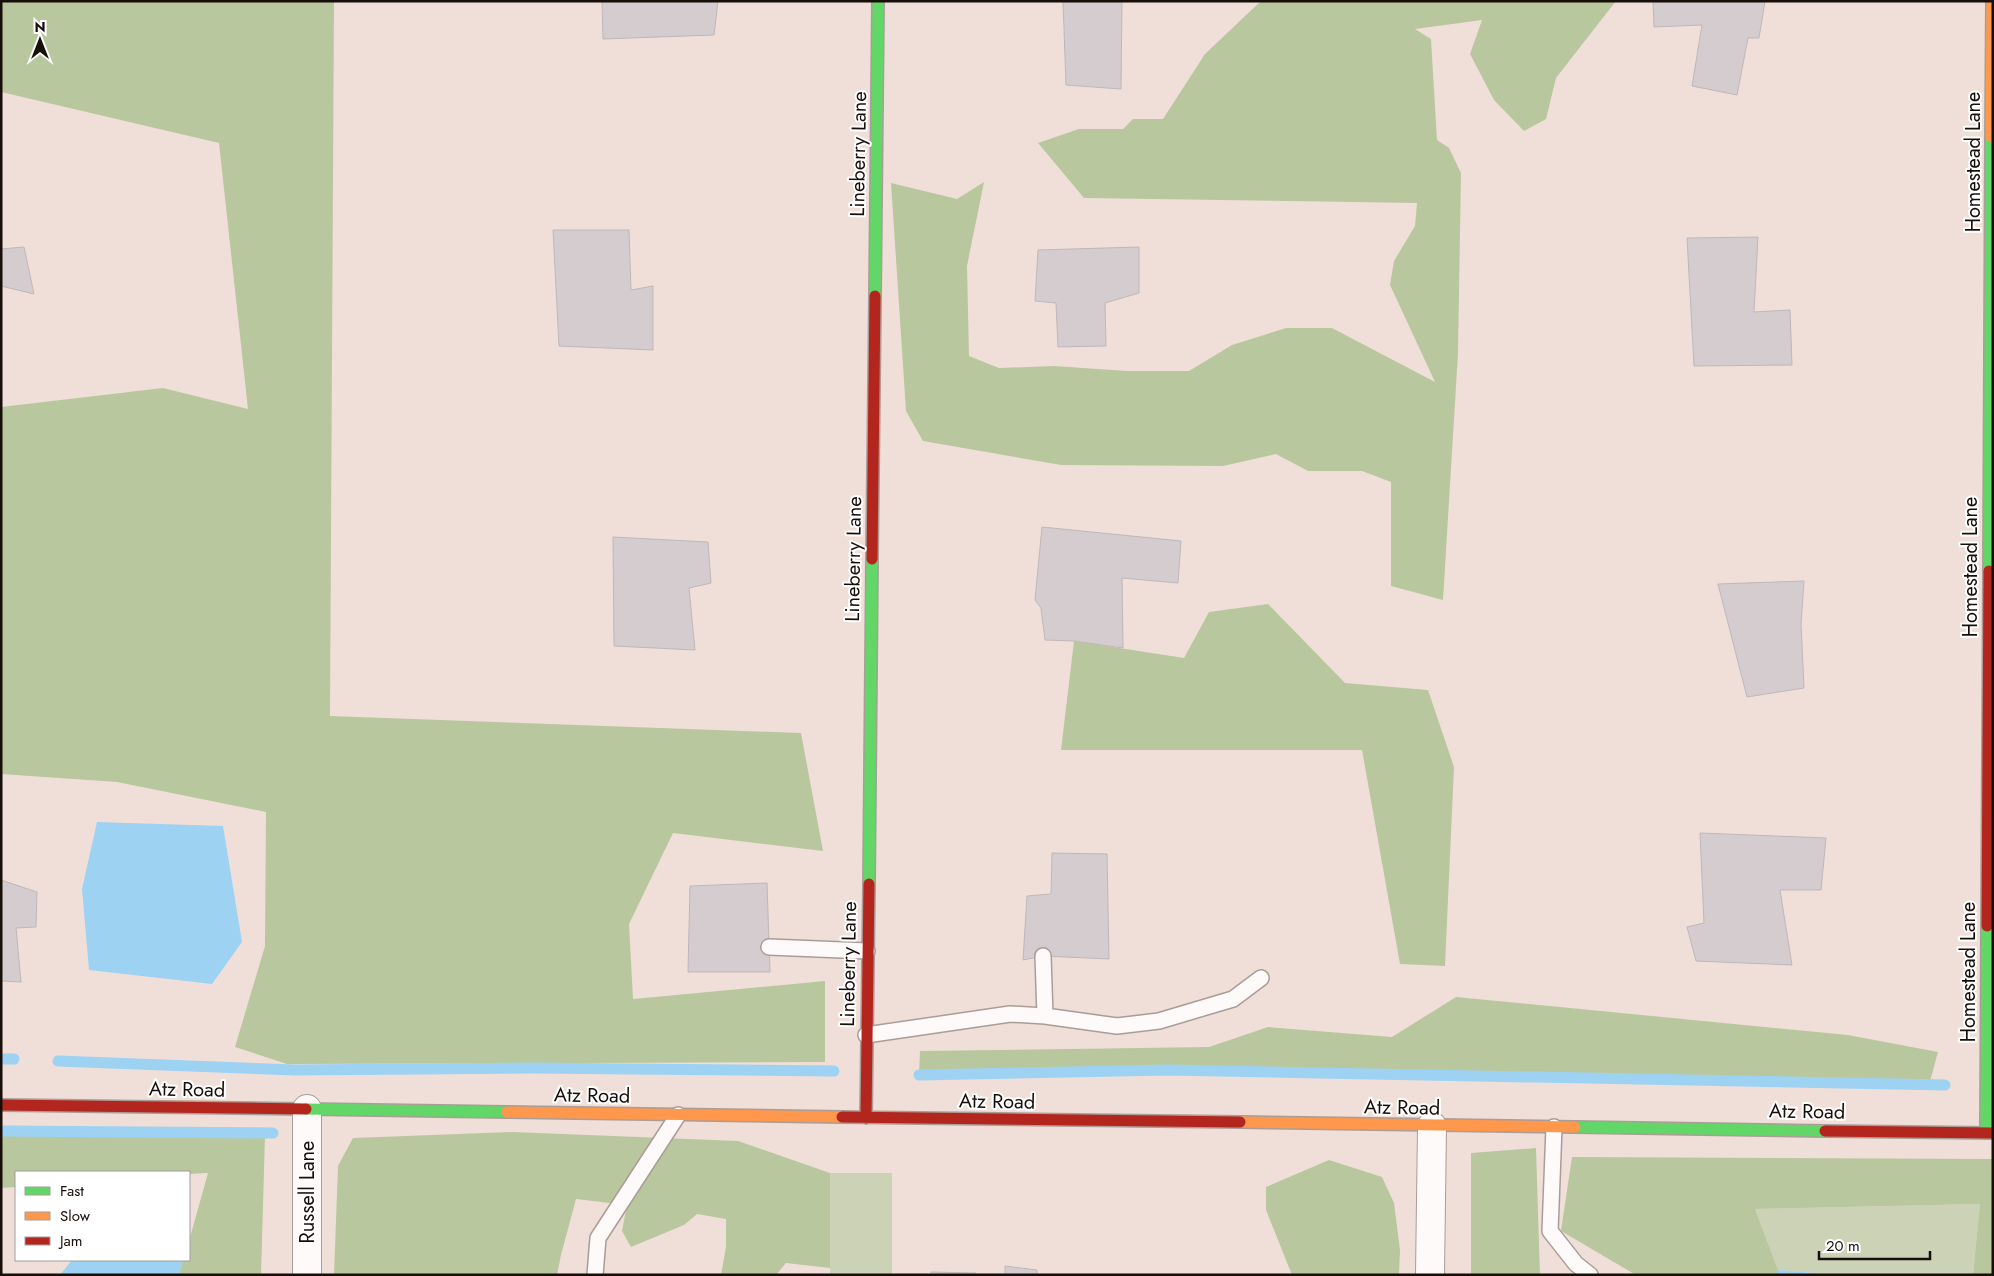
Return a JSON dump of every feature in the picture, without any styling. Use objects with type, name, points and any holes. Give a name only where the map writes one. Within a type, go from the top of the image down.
[{"type":"street","name":"Lineberry Lane","points":[[866,1118],[878,1]]},
{"type":"street","name":"Homestead Lane","points":[[1989,1133],[1992,1]]},
{"type":"street","name":"Atz Road","points":[[1,1104],[1989,1133]]},
{"type":"street","name":"Russell Lane","points":[[307,1109],[307,1275]]},
{"type":"street","points":[[1430,1275],[1432,1126]]},
{"type":"lane","points":[[769,947],[868,951]]},
{"type":"lane","points":[[1043,956],[1045,1016]]},
{"type":"lane","points":[[866,1036],[1010,1014],[1045,1016],[1117,1026],[1159,1021],[1233,999],[1261,978]]},
{"type":"lane","points":[[595,1275],[598,1238],[678,1115]]},
{"type":"lane","points":[[1554,1127],[1550,1231],[1576,1264],[1590,1275]]},
{"type":"green space","points":[[1,1],[334,1],[330,716],[801,733],[823,851],[673,833],[629,924],[633,999],[825,981],[825,1062],[287,1064],[235,1047],[265,946],[266,812],[117,782],[1,774],[1,407],[163,388],[248,409],[219,143],[1,92]]},
{"type":"green space","points":[[1261,1],[1616,1],[1556,78],[1546,119],[1524,131],[1494,100],[1470,54],[1482,20],[1415,29],[1431,39],[1437,140],[1449,148],[1461,173],[1458,353],[1443,600],[1391,586],[1391,482],[1362,471],[1308,471],[1276,454],[1223,466],[1061,465],[923,441],[906,411],[891,183],[957,199],[984,182],[967,266],[969,356],[999,368],[1054,366],[1127,371],[1189,371],[1232,345],[1286,328],[1332,328],[1435,382],[1390,285],[1394,261],[1415,226],[1417,203],[1084,198],[1038,143],[1079,129],[1123,129],[1133,119],[1163,119],[1205,54]]},
{"type":"green space","points":[[1268,604],[1345,683],[1428,690],[1454,767],[1445,966],[1400,964],[1362,750],[1061,750],[1074,641],[1184,658],[1209,612]]},
{"type":"green space","points":[[1456,997],[1848,1035],[1938,1052],[1929,1085],[1168,1070],[919,1075],[920,1051],[1209,1047],[1268,1027],[1392,1037]]},
{"type":"green space","points":[[513,1132],[738,1141],[830,1173],[830,1268],[786,1263],[776,1275],[721,1275],[726,1247],[726,1219],[697,1214],[684,1225],[631,1247],[622,1231],[627,1205],[576,1199],[557,1275],[334,1275],[338,1166],[353,1138]]},
{"type":"green space","points":[[1,1136],[265,1136],[261,1275],[179,1275],[183,1261],[190,1261],[190,1237],[208,1173],[190,1174],[190,1171],[15,1171],[15,1187],[1,1188]]},
{"type":"green space","points":[[1536,1148],[1540,1275],[1471,1275],[1471,1153]]},
{"type":"green space","points":[[1572,1157],[1993,1159],[1993,1275],[1973,1275],[1980,1204],[1755,1209],[1778,1270],[1778,1275],[1636,1275],[1561,1231]]},
{"type":"green space","points":[[1329,1160],[1382,1177],[1394,1203],[1400,1250],[1399,1275],[1292,1275],[1266,1210],[1266,1187]]},
{"type":"green space","points":[[830,1173],[892,1173],[892,1275],[830,1275]]},
{"type":"green space","points":[[1980,1204],[1973,1275],[1839,1275],[1778,1270],[1755,1209]]},
{"type":"water","points":[[97,822],[223,826],[242,942],[212,984],[89,970],[82,889]]},
{"type":"water","points":[[71,1261],[183,1261],[179,1275],[60,1275]]},
{"type":"water","points":[[1778,1270],[1839,1275],[1778,1275]]},
{"type":"building","points":[[602,1],[718,1],[714,35],[603,39]]},
{"type":"building","points":[[1063,1],[1122,1],[1121,89],[1066,85]]},
{"type":"building","points":[[1653,1],[1765,1],[1759,38],[1748,38],[1737,95],[1692,86],[1702,25],[1654,27]]},
{"type":"building","points":[[553,230],[629,230],[631,290],[653,286],[653,350],[559,346]]},
{"type":"building","points":[[1758,237],[1754,312],[1790,310],[1792,365],[1694,366],[1687,238]]},
{"type":"building","points":[[24,247],[34,294],[1,286],[1,249]]},
{"type":"building","points":[[1139,247],[1139,293],[1105,303],[1106,346],[1058,347],[1056,303],[1035,301],[1038,250]]},
{"type":"building","points":[[1042,527],[1181,541],[1178,583],[1122,578],[1123,648],[1074,641],[1045,640],[1041,608],[1035,600]]},
{"type":"building","points":[[613,537],[708,542],[711,583],[689,588],[695,650],[614,646]]},
{"type":"building","points":[[1804,581],[1801,624],[1804,688],[1747,697],[1718,584]]},
{"type":"building","points":[[1700,833],[1826,838],[1821,890],[1780,890],[1792,965],[1696,961],[1687,927],[1704,923]]},
{"type":"building","points":[[1052,853],[1107,854],[1109,959],[1043,956],[1023,960],[1027,896],[1051,894]]},
{"type":"building","points":[[1,880],[37,892],[36,927],[16,928],[21,982],[1,981]]},
{"type":"building","points":[[767,883],[770,972],[688,972],[690,886]]},
{"type":"building","points":[[1005,1266],[1037,1270],[1037,1275],[1005,1275]]},
{"type":"building","points":[[931,1272],[976,1273],[976,1275],[931,1275]]},
{"type":"waterway","points":[[1,1059],[14,1059]]},
{"type":"waterway","points":[[58,1061],[295,1070],[529,1068],[834,1071]]},
{"type":"waterway","points":[[919,1075],[1168,1070],[1945,1085]]},
{"type":"waterway","points":[[1,1131],[273,1133]]},
{"type":"traffic: fast","points":[[875,296],[878,1]]},
{"type":"traffic: fast","points":[[1989,571],[1991,137]]},
{"type":"traffic: fast","points":[[869,884],[872,559]]},
{"type":"traffic: fast","points":[[1986,1133],[1987,926]]},
{"type":"traffic: fast","points":[[306,1109],[507,1112]]},
{"type":"traffic: fast","points":[[1575,1127],[1825,1131]]},
{"type":"traffic: slow","points":[[1991,137],[1992,1]]},
{"type":"traffic: slow","points":[[507,1112],[842,1117]]},
{"type":"traffic: slow","points":[[1240,1122],[1575,1127]]},
{"type":"traffic: jam","points":[[872,559],[875,296]]},
{"type":"traffic: jam","points":[[1987,926],[1989,571]]},
{"type":"traffic: jam","points":[[866,1118],[869,884]]},
{"type":"traffic: jam","points":[[1,1105],[306,1109]]},
{"type":"traffic: jam","points":[[842,1117],[1240,1122]]},
{"type":"traffic: jam","points":[[1825,1131],[1993,1133]]}]
